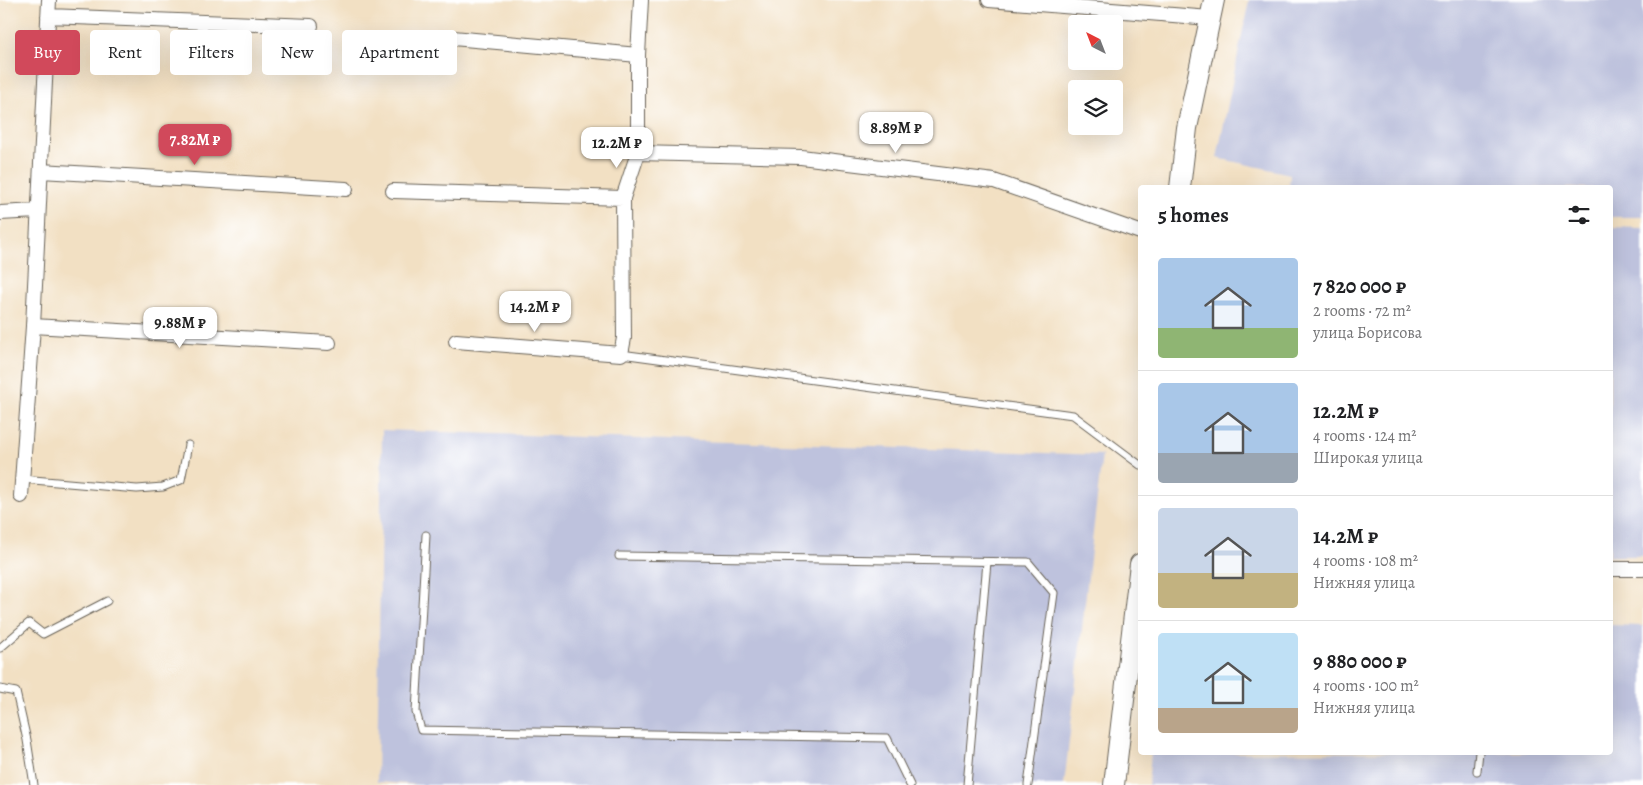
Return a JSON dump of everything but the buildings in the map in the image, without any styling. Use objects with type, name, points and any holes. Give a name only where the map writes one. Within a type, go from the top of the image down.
[{"type":"main road","points":[[1180,185],[1187,128],[1212,9]]},
{"type":"main road","points":[[1114,785],[1132,655],[1138,587]]},
{"type":"street","points":[[21,496],[33,326],[37,211],[41,171],[49,0]]},
{"type":"street","points":[[456,341],[620,354],[624,338],[623,198],[638,153],[638,55],[641,0]]},
{"type":"street","points":[[989,0],[1212,9]]},
{"type":"street","points":[[48,16],[310,26]]},
{"type":"street","points":[[457,38],[638,55]]},
{"type":"street","points":[[638,153],[801,157],[994,181],[1138,231]]},
{"type":"street","points":[[41,171],[346,189]]},
{"type":"street","points":[[393,190],[623,198]]},
{"type":"street","points":[[0,213],[37,211]]},
{"type":"street","points":[[33,326],[329,343]]},
{"type":"street","points":[[1613,569],[1643,569]]},
{"type":"lane","points":[[620,354],[1073,415],[1138,464]]},
{"type":"lane","points":[[22,479],[137,489],[163,487],[181,480],[188,445]]},
{"type":"lane","points":[[426,535],[416,712],[421,730],[887,738],[910,785]]},
{"type":"lane","points":[[619,556],[1028,562],[1054,593],[1028,785]]},
{"type":"lane","points":[[968,785],[987,562]]},
{"type":"lane","points":[[0,648],[29,623],[43,634],[107,601]]},
{"type":"lane","points":[[0,689],[16,692],[28,740],[34,785]]},
{"type":"lane","points":[[1477,771],[1478,755]]},
{"type":"shaded area","points":[[1249,0],[1643,0],[1643,217],[1613,217],[1613,185],[1289,185],[1290,174],[1217,158]]},
{"type":"shaded area","points":[[1613,227],[1643,228],[1643,556],[1613,556]]},
{"type":"shaded area","points":[[382,430],[1102,455],[1064,785],[420,785],[377,782]]},
{"type":"shaded area","points":[[1613,625],[1643,626],[1643,785],[1148,785],[1151,755],[1613,755]]}]
